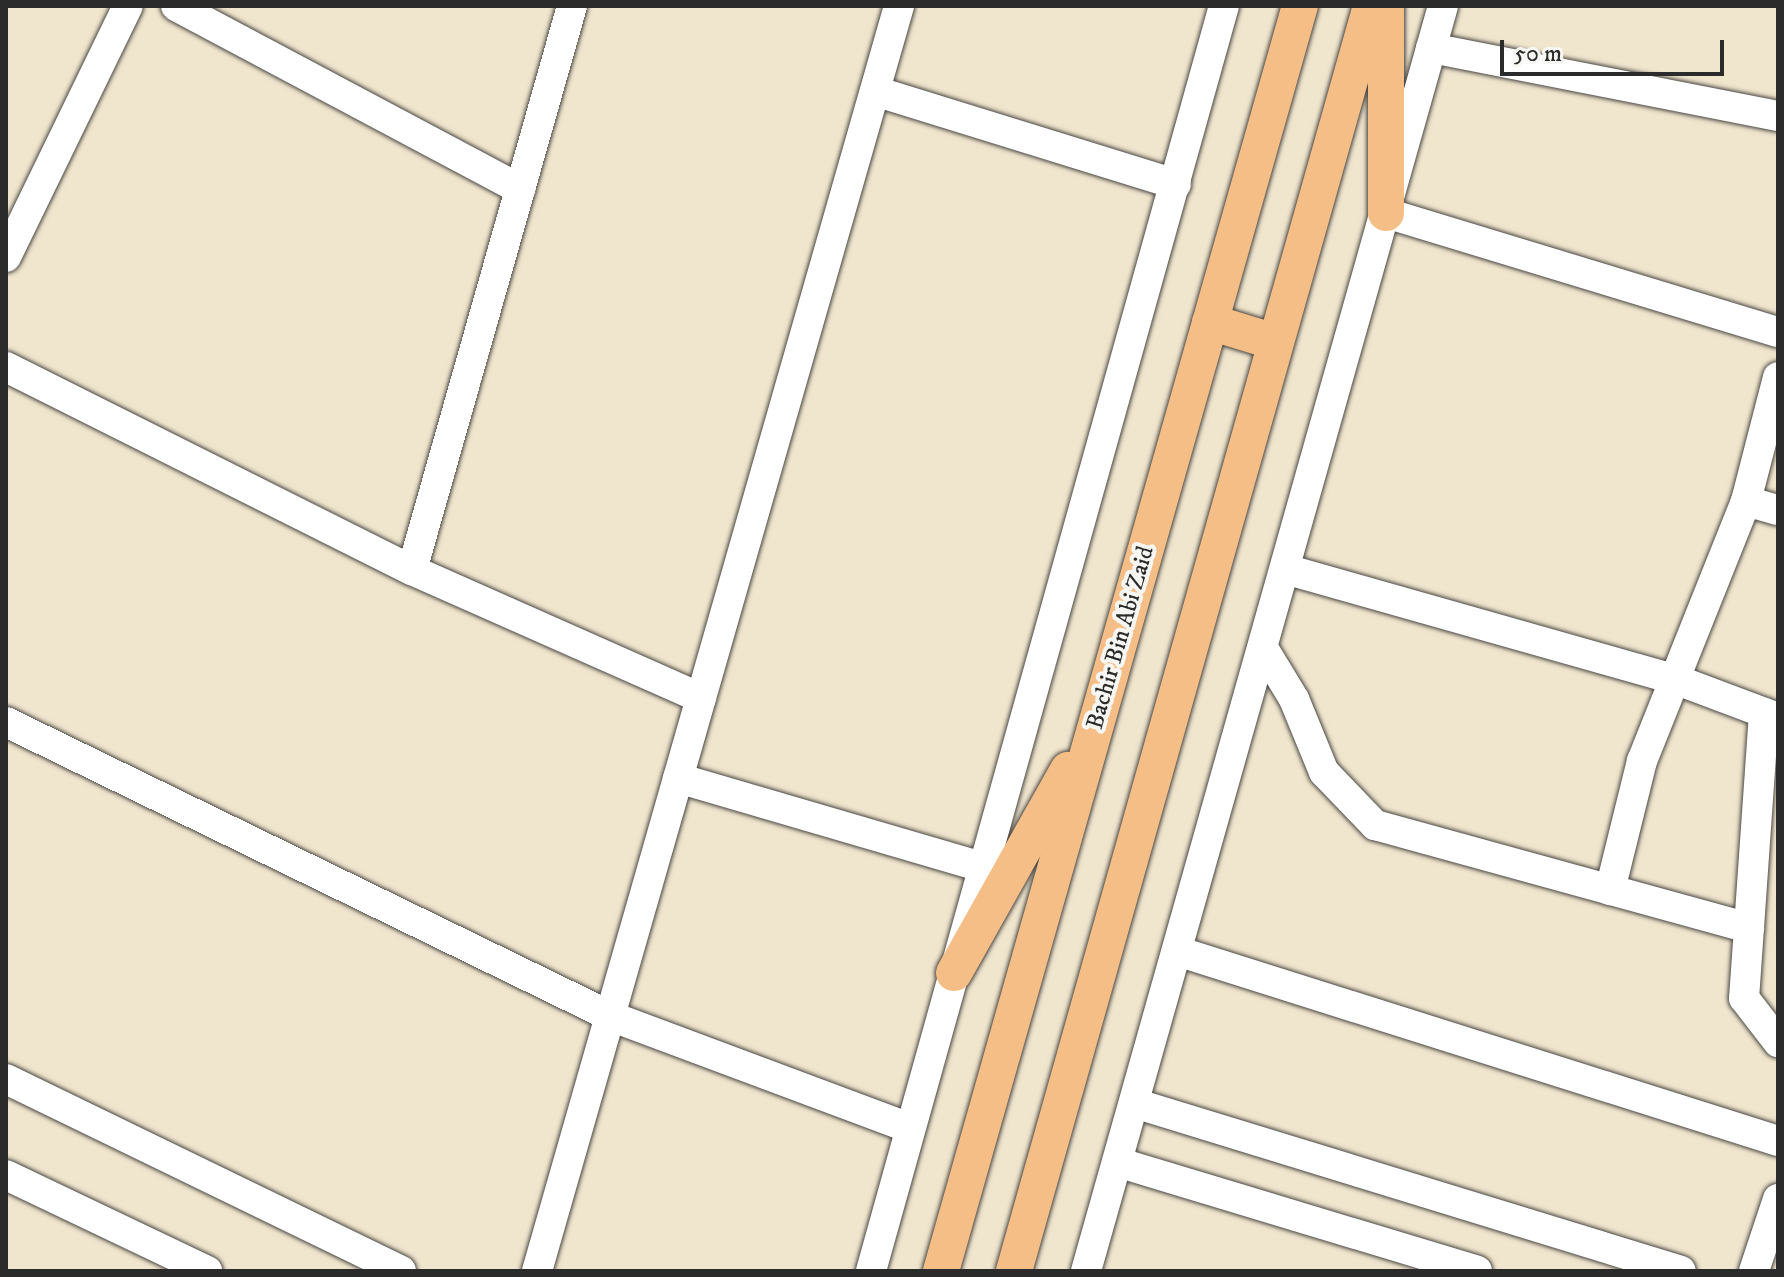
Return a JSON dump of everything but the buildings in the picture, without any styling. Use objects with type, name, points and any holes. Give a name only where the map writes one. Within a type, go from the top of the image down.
[{"type":"main road","name":"Bachir Bin Abi Zaid","points":[[941,1271],[1300,6]]},
{"type":"main road","points":[[1014,1271],[1371,6]]},
{"type":"main road","points":[[1386,6],[1386,213]]},
{"type":"main road","points":[[1210,322],[1275,342]]},
{"type":"main road","points":[[954,973],[1099,717]]},
{"type":"street","points":[[6,257],[128,6]]},
{"type":"street","points":[[176,6],[520,189]]},
{"type":"street","points":[[412,570],[572,6]]},
{"type":"street","points":[[537,1271],[899,6]]},
{"type":"street","points":[[871,1271],[1224,6]]},
{"type":"street","points":[[1086,1271],[1443,6]]},
{"type":"street","points":[[1431,48],[1778,116]]},
{"type":"street","points":[[875,91],[1176,184]]},
{"type":"street","points":[[1386,213],[1778,332]]},
{"type":"street","points":[[6,367],[412,570],[701,698]]},
{"type":"street","points":[[1610,890],[1642,761],[1677,680],[1746,501],[1778,377]]},
{"type":"street","points":[[1746,501],[1778,510]]},
{"type":"street","points":[[1285,569],[1677,680],[1771,715],[1765,887],[1749,928],[1744,998],[1778,1042]]},
{"type":"street","points":[[1263,648],[1294,699],[1324,772],[1375,825],[1749,928]]},
{"type":"street","points":[[6,722],[610,1016],[910,1128]]},
{"type":"street","points":[[678,778],[985,868]]},
{"type":"street","points":[[1177,951],[1778,1141]]},
{"type":"street","points":[[6,1079],[401,1271]]},
{"type":"street","points":[[1134,1103],[1681,1271]]},
{"type":"street","points":[[1117,1162],[1477,1271]]},
{"type":"street","points":[[6,1175],[207,1271]]},
{"type":"street","points":[[1754,1271],[1778,1199]]}]
